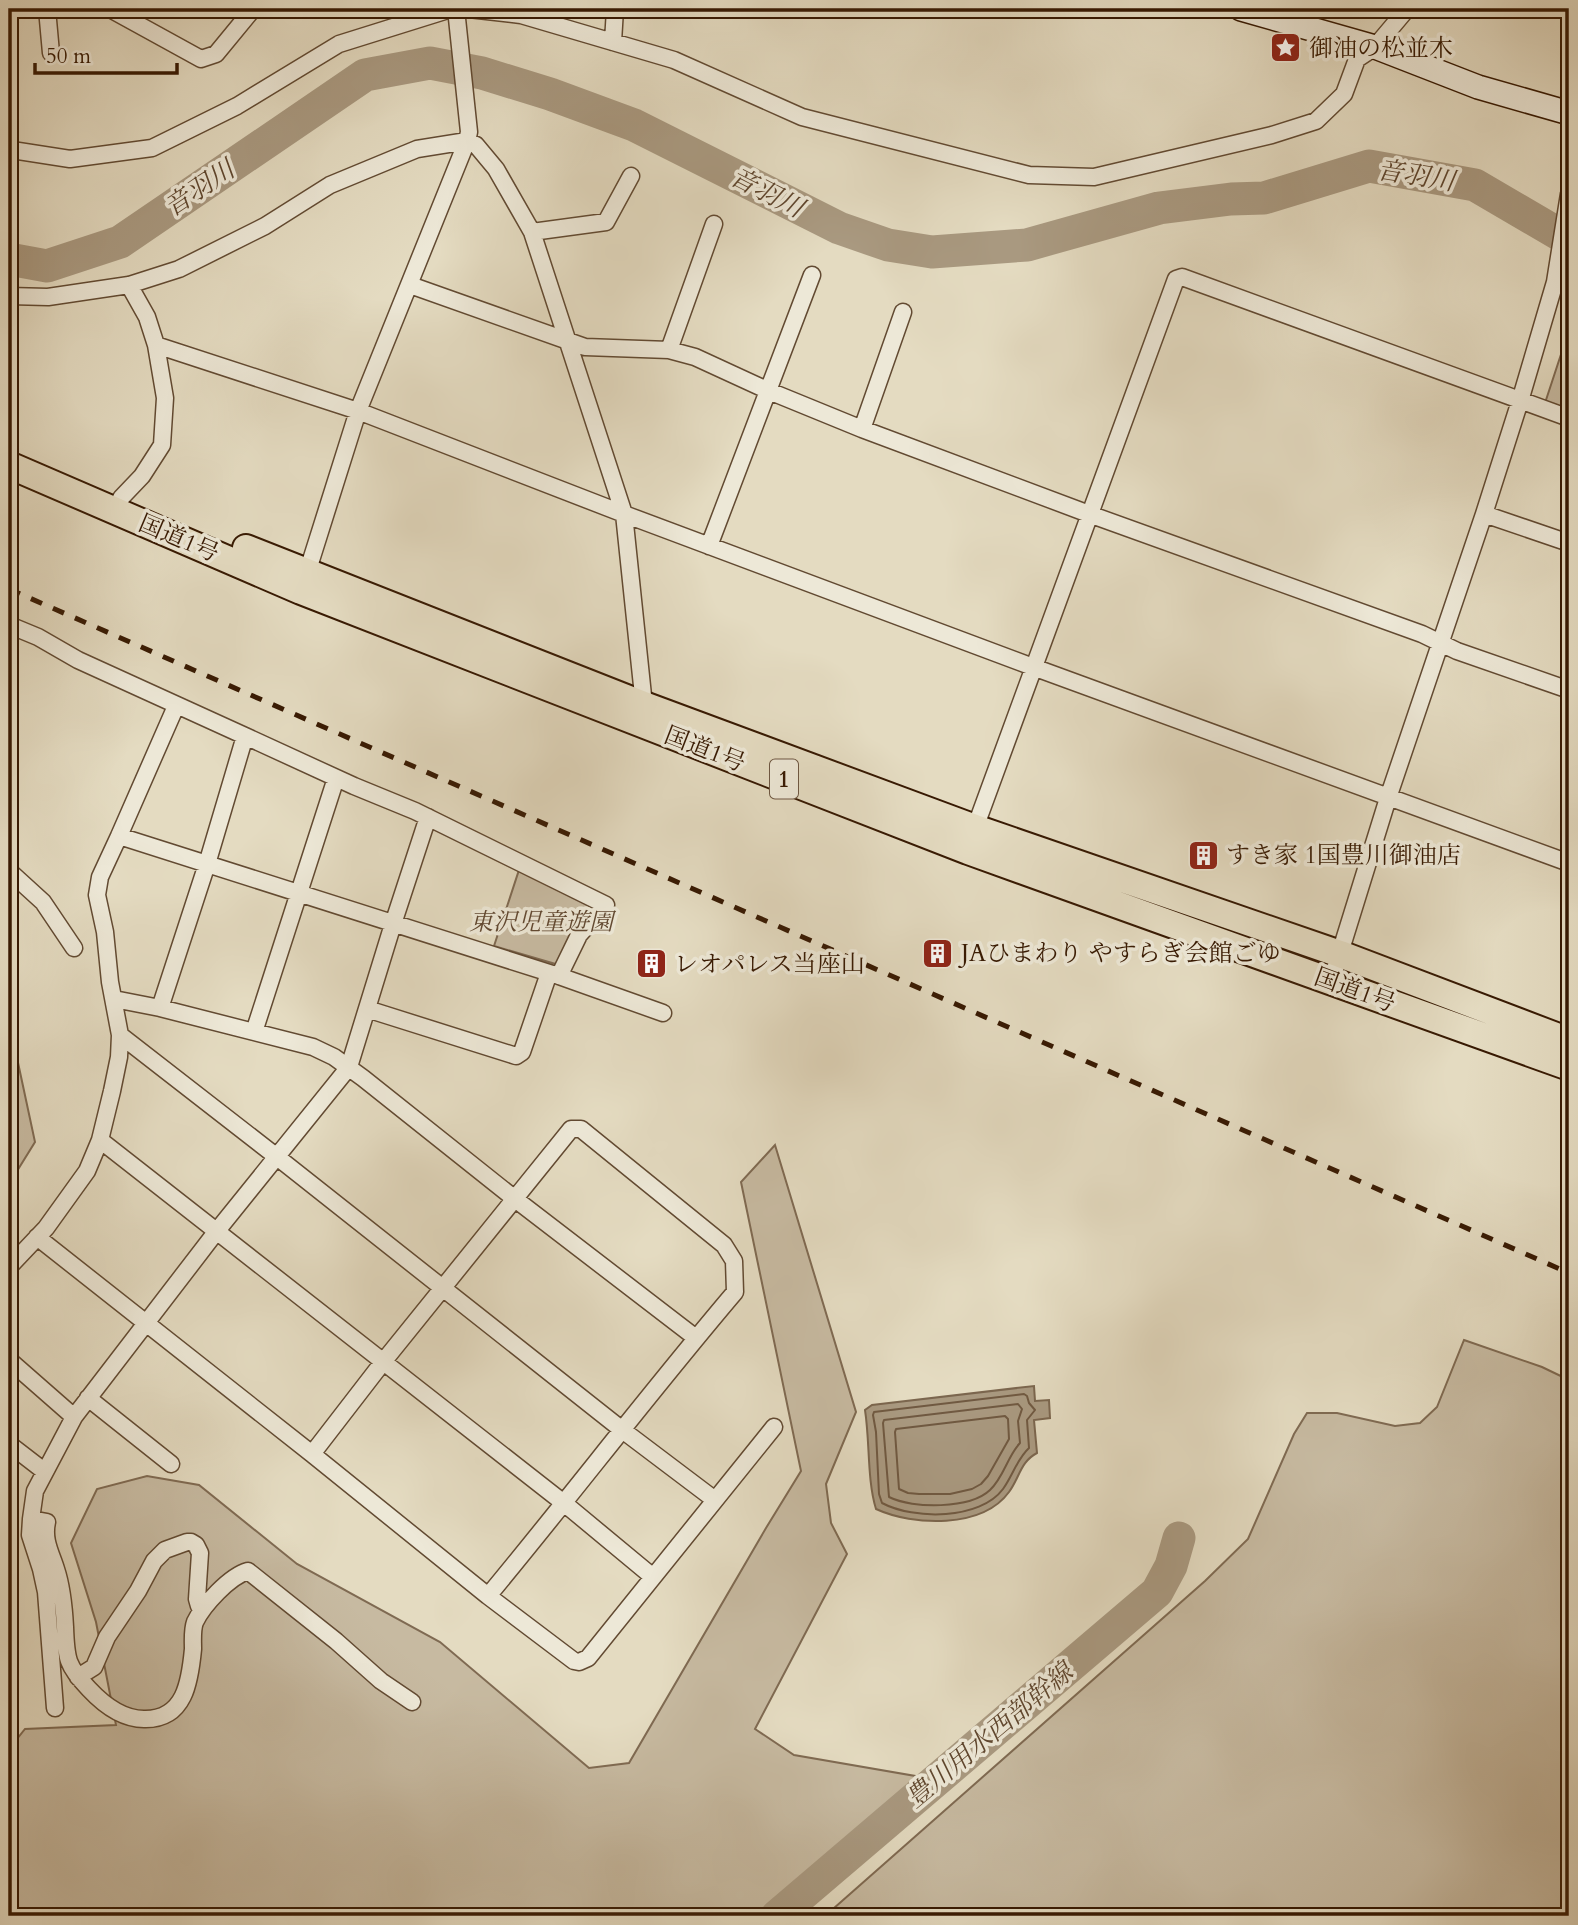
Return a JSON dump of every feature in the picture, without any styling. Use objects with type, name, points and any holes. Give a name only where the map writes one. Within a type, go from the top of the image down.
[{"type":"highway","name":"国道1号","points":[[9,449],[121,498],[307,573],[644,705],[975,828],[1340,954],[1569,1041]]},
{"type":"highway","name":"国道1号","points":[[9,465],[313,596],[968,851],[1569,1067]]},
{"type":"main road","points":[[1241,9],[1375,47],[1478,86],[1569,113]]},
{"type":"street","points":[[47,9],[51,53]]},
{"type":"street","points":[[110,9],[201,59],[216,54],[253,9]]},
{"type":"street","points":[[613,42],[615,9]]},
{"type":"street","points":[[9,147],[12,150],[70,159],[152,148],[237,106],[339,44],[414,14],[458,12],[521,15],[674,60],[802,117],[1029,175],[1094,177],[1272,135],[1316,121],[1344,94],[1357,59],[1375,47],[1407,9]]},
{"type":"street","points":[[307,573],[358,411],[468,137],[458,12]]},
{"type":"street","points":[[468,137],[496,169],[532,232],[624,514],[644,705]]},
{"type":"street","points":[[9,296],[48,297],[129,285],[179,269],[265,226],[330,185],[417,149],[468,137]]},
{"type":"street","points":[[532,232],[606,222],[631,176]]},
{"type":"street","points":[[1331,982],[1388,798],[1520,401],[1555,282],[1569,194]]},
{"type":"street","points":[[669,350],[714,224]]},
{"type":"street","points":[[709,546],[812,275]]},
{"type":"street","points":[[975,828],[1176,279],[1182,277],[1569,418]]},
{"type":"street","points":[[121,498],[142,476],[162,445],[165,398],[156,345],[147,317],[129,285]]},
{"type":"street","points":[[410,285],[585,347],[669,350],[695,357],[862,429],[1422,634],[1457,651],[1569,690]]},
{"type":"street","points":[[862,429],[903,312]]},
{"type":"street","points":[[156,345],[358,411],[1033,667],[1569,863]]},
{"type":"street","points":[[1484,514],[1569,543]]},
{"type":"street","points":[[9,625],[176,706],[428,817],[606,905],[577,938],[554,974],[522,1052],[516,1056],[367,1009]]},
{"type":"street","points":[[9,1267],[37,1237],[83,1178],[100,1140],[119,1057],[120,1035],[97,895],[100,877],[176,706]]},
{"type":"street","points":[[160,1008],[245,736]]},
{"type":"street","points":[[254,1032],[336,778]]},
{"type":"street","points":[[54,1708],[46,1592],[30,1535],[33,1498],[44,1471],[74,1417],[88,1398],[349,1068],[428,817]]},
{"type":"street","points":[[119,836],[554,974],[663,1013]]},
{"type":"street","points":[[9,871],[43,902],[74,948]]},
{"type":"street","points":[[114,999],[254,1032],[313,1048],[334,1057],[696,1338]]},
{"type":"street","points":[[120,1035],[715,1500]]},
{"type":"street","points":[[312,1454],[571,1129],[581,1129],[724,1245],[734,1261],[734,1292],[488,1596]]},
{"type":"street","points":[[100,1140],[565,1504],[653,1577]]},
{"type":"street","points":[[37,1237],[488,1596],[574,1661],[582,1662],[587,1658],[774,1427]]},
{"type":"street","points":[[9,1360],[74,1417]]},
{"type":"street","points":[[88,1398],[171,1464]]},
{"type":"street","points":[[9,1444],[44,1471]]},
{"type":"street","points":[[31,1519],[47,1522],[47,1544],[56,1568],[70,1668],[99,1699],[117,1712],[143,1719],[164,1716],[179,1704],[191,1664],[194,1626],[208,1603],[235,1578],[248,1571],[336,1641],[381,1681],[412,1702]]},
{"type":"street","points":[[78,1677],[94,1667],[107,1637],[138,1591],[153,1561],[165,1550],[187,1542],[196,1545],[200,1553],[197,1599],[203,1609]]},
{"type":"green space","points":[[1569,330],[1569,411],[1545,403]]},
{"type":"green space","name":"東沢児童遊園","points":[[519,870],[597,909],[559,965],[494,946]]},
{"type":"green space","points":[[9,1045],[17,1058],[35,1142],[9,1184]]},
{"type":"green space","points":[[775,1145],[856,1412],[826,1484],[831,1523],[847,1554],[755,1729],[794,1755],[921,1777],[768,1916],[9,1916],[9,1749],[25,1729],[116,1725],[96,1622],[71,1543],[97,1489],[147,1476],[199,1485],[297,1564],[440,1642],[589,1768],[629,1763],[801,1471],[741,1182]]},
{"type":"green space","points":[[1464,1340],[1542,1367],[1569,1380],[1569,1916],[825,1916],[1205,1581],[1248,1539],[1294,1434],[1307,1413],[1337,1413],[1395,1426],[1420,1423],[1437,1407]]},
{"type":"water","points":[[1034,1386],[1035,1401],[1049,1400],[1050,1418],[1034,1420],[1037,1453],[1027,1461],[1009,1492],[997,1504],[982,1513],[946,1521],[909,1519],[876,1509],[871,1486],[865,1410],[872,1405]]},
{"type":"waterway","name":"音羽川","points":[[9,259],[47,266],[120,242],[365,75],[430,63],[482,73],[550,94],[634,125],[839,228],[888,245],[932,252],[1027,245],[1159,208],[1231,199],[1264,198],[1369,166],[1475,185],[1569,240]]},
{"type":"waterway","name":"豊川用水西部幹線","points":[[777,1916],[1157,1592],[1171,1566],[1179,1538]]},
{"type":"railway","points":[[9,589],[1569,1273]]},
{"type":"place","name":"御油の松並木","points":[[1286,48]]},
{"type":"place","name":"すき家 1国豊川御油店","points":[[1203,855]]},
{"type":"place","name":"JAひまわり やすらぎ会館ごゆ","points":[[938,953]]},
{"type":"place","name":"レオパレス当座山","points":[[651,964]]}]
